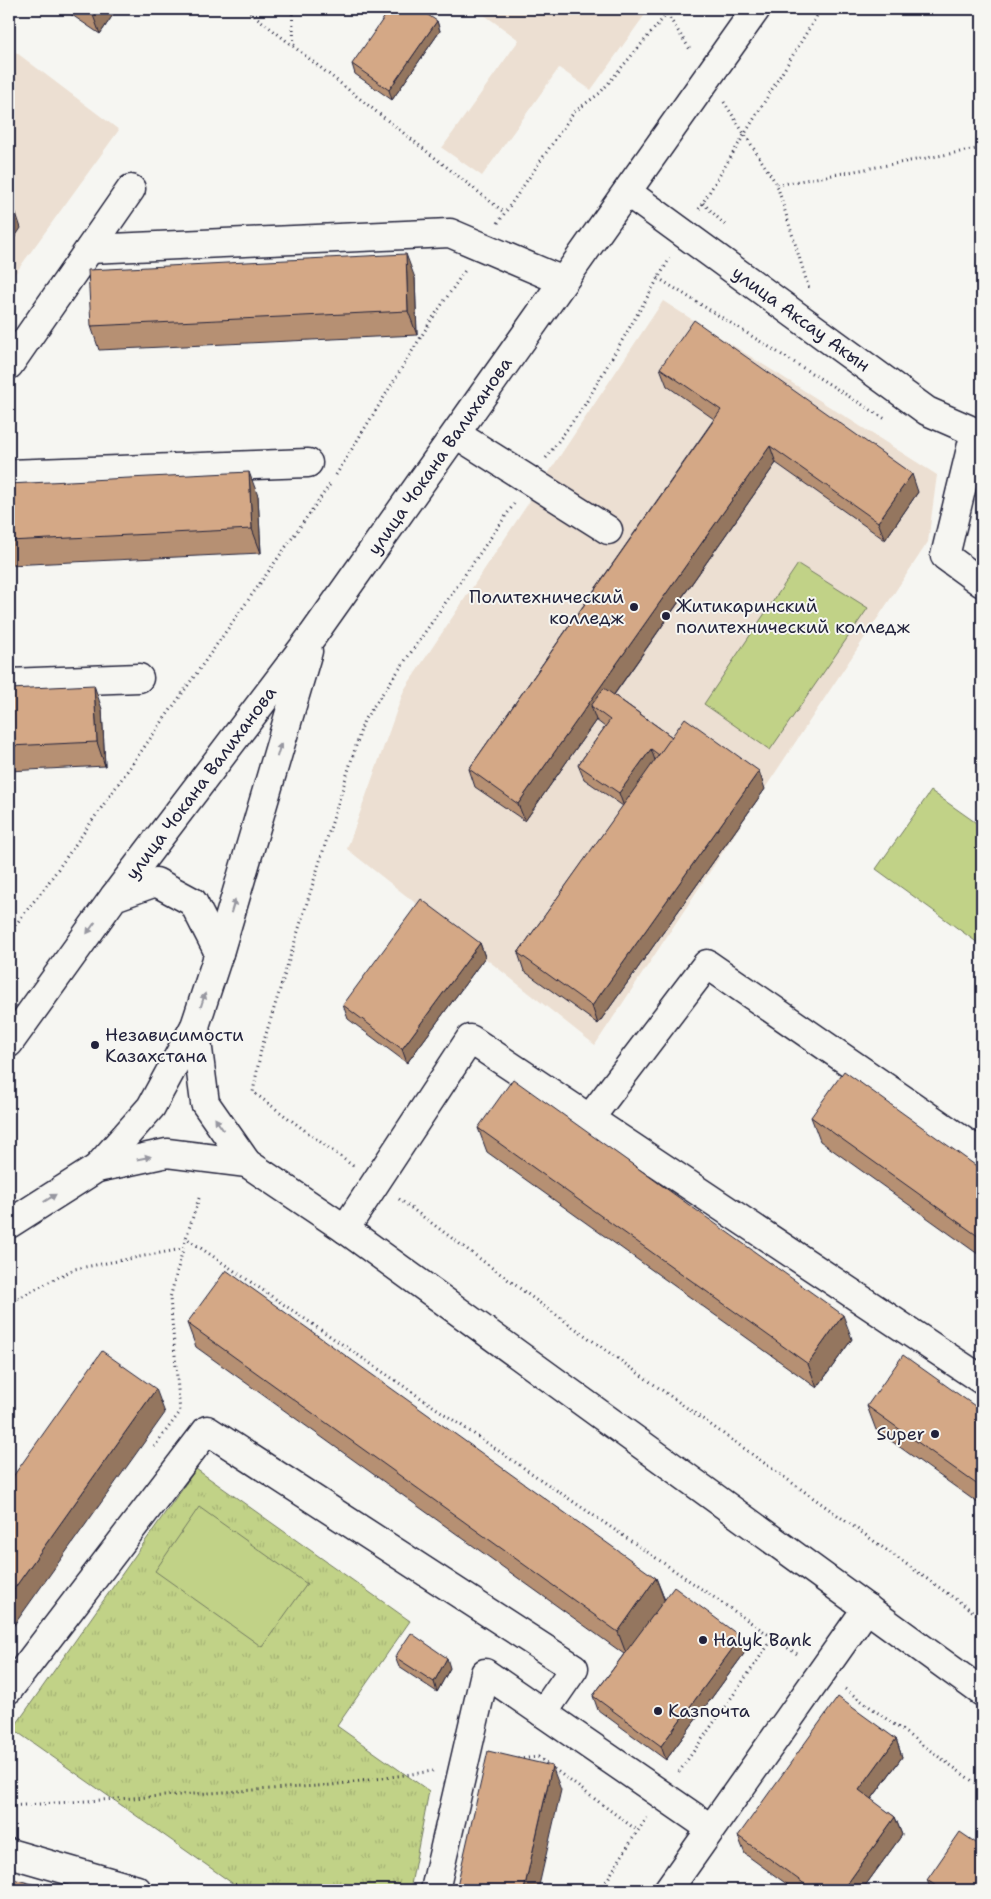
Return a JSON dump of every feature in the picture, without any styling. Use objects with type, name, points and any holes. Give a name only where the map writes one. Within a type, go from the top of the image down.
[{"type":"street","name":"улица Чокана Валиханова","points":[[13,1028],[313,635],[756,9]]},
{"type":"street","points":[[9,365],[131,189]]},
{"type":"street","name":"улица Аксау Акын","points":[[626,192],[927,411],[978,433]]},
{"type":"street","points":[[90,249],[450,233],[563,282]]},
{"type":"street","points":[[978,433],[945,556],[982,583]]},
{"type":"street","points":[[456,434],[608,530]]},
{"type":"street","points":[[9,474],[308,464]]},
{"type":"street","points":[[9,1224],[97,1168],[151,1107],[195,1026],[219,952],[313,635]]},
{"type":"street","points":[[9,683],[140,678]]},
{"type":"street","points":[[114,897],[156,882],[193,902],[219,952]]},
{"type":"street","points":[[590,1118],[707,964],[982,1154]]},
{"type":"street","points":[[195,1026],[204,1102],[247,1163],[345,1229],[982,1692]]},
{"type":"street","points":[[345,1229],[470,1038],[982,1380]]},
{"type":"street","points":[[97,1168],[167,1153],[247,1163]]},
{"type":"street","points":[[9,1688],[207,1430],[574,1668],[543,1712]]},
{"type":"street","points":[[668,1890],[866,1608]]},
{"type":"street","points":[[435,1890],[485,1673],[710,1828]]},
{"type":"street","points":[[9,1853],[137,1890]]},
{"type":"path","points":[[246,9],[505,213]]},
{"type":"path","points":[[292,9],[294,47]]},
{"type":"path","points":[[821,9],[684,234],[584,406],[364,720],[261,1050],[253,1092],[550,1310],[982,1618]]},
{"type":"path","points":[[733,116],[777,186],[810,295]]},
{"type":"path","points":[[777,186],[982,148]]},
{"type":"path","points":[[658,278],[891,423]]},
{"type":"path","points":[[180,1412],[170,1298],[182,1249],[199,1198]]},
{"type":"path","points":[[186,1238],[774,1637],[982,1788]]},
{"type":"path","points":[[9,1303],[74,1269],[182,1249]]},
{"type":"path","points":[[601,1890],[662,1795],[774,1637]]},
{"type":"path","points":[[510,1760],[538,1756],[638,1831]]},
{"type":"path","points":[[9,1806],[332,1785],[464,1767]]},
{"type":"shaded area","points":[[476,9],[649,9],[591,90],[559,68],[482,176],[442,148],[519,40]]},
{"type":"shaded area","points":[[9,47],[119,130],[9,282]]},
{"type":"shaded area","name":"Житикаринский политехнический колледж","points":[[663,301],[937,475],[928,542],[595,1045],[347,849],[404,690]]},
{"type":"green space","points":[[798,564],[868,608],[770,750],[704,704]]},
{"type":"green space","points":[[931,791],[982,827],[982,946],[876,869]]},
{"type":"green space","points":[[196,1469],[410,1621],[337,1726],[429,1791],[410,1890],[242,1890],[13,1729]]},
{"type":"green space","points":[[199,1507],[307,1584],[262,1647],[155,1571]]},
{"type":"building","points":[[390,9],[419,9],[437,21],[389,90],[352,64]]},
{"type":"building","points":[[9,206],[15,210],[9,219]]},
{"type":"building","points":[[406,254],[408,311],[91,326],[88,270]]},
{"type":"building","name":"Житикаринский политехнический колледж","points":[[694,320],[912,474],[878,522],[770,446],[518,804],[469,769],[721,410],[660,368]]},
{"type":"building","points":[[249,472],[252,529],[9,541],[9,484]]},
{"type":"building","points":[[94,685],[97,742],[9,746],[9,689]]},
{"type":"building","points":[[604,688],[672,737],[659,755],[651,749],[619,793],[578,765],[610,720],[591,706]]},
{"type":"building","points":[[685,718],[759,771],[592,1006],[518,953]]},
{"type":"building","points":[[421,899],[480,943],[402,1049],[343,1005]]},
{"type":"building","points":[[844,1071],[982,1170],[982,1239],[811,1117]]},
{"type":"building","points":[[513,1079],[843,1315],[808,1364],[478,1128]]},
{"type":"building","points":[[226,1270],[656,1578],[618,1632],[187,1323]]},
{"type":"building","points":[[102,1351],[156,1389],[9,1596],[9,1482]]},
{"type":"building","points":[[903,1355],[982,1411],[982,1488],[867,1406]]},
{"type":"building","points":[[674,1587],[741,1637],[661,1746],[593,1696]]},
{"type":"building","points":[[411,1633],[447,1658],[434,1682],[395,1657]]},
{"type":"building","points":[[838,1697],[896,1739],[859,1790],[895,1817],[843,1890],[813,1890],[738,1836]]},
{"type":"building","points":[[488,1751],[552,1766],[524,1890],[456,1890]]},
{"type":"building","points":[[960,1832],[982,1847],[982,1890],[942,1890],[927,1880]]},
{"type":"building","points":[[9,1878],[57,1890],[9,1890]]},
{"type":"place","name":"Политехнический колледж","points":[[634,607]]},
{"type":"place","name":"Житикаринский политехнический колледж","points":[[666,616]]},
{"type":"place","name":"Независимости Казахстана","points":[[95,1045]]},
{"type":"place","name":"Super","points":[[935,1434]]},
{"type":"place","name":"Halyk Bank","points":[[703,1640]]},
{"type":"place","name":"Казпочта","points":[[658,1711]]}]
